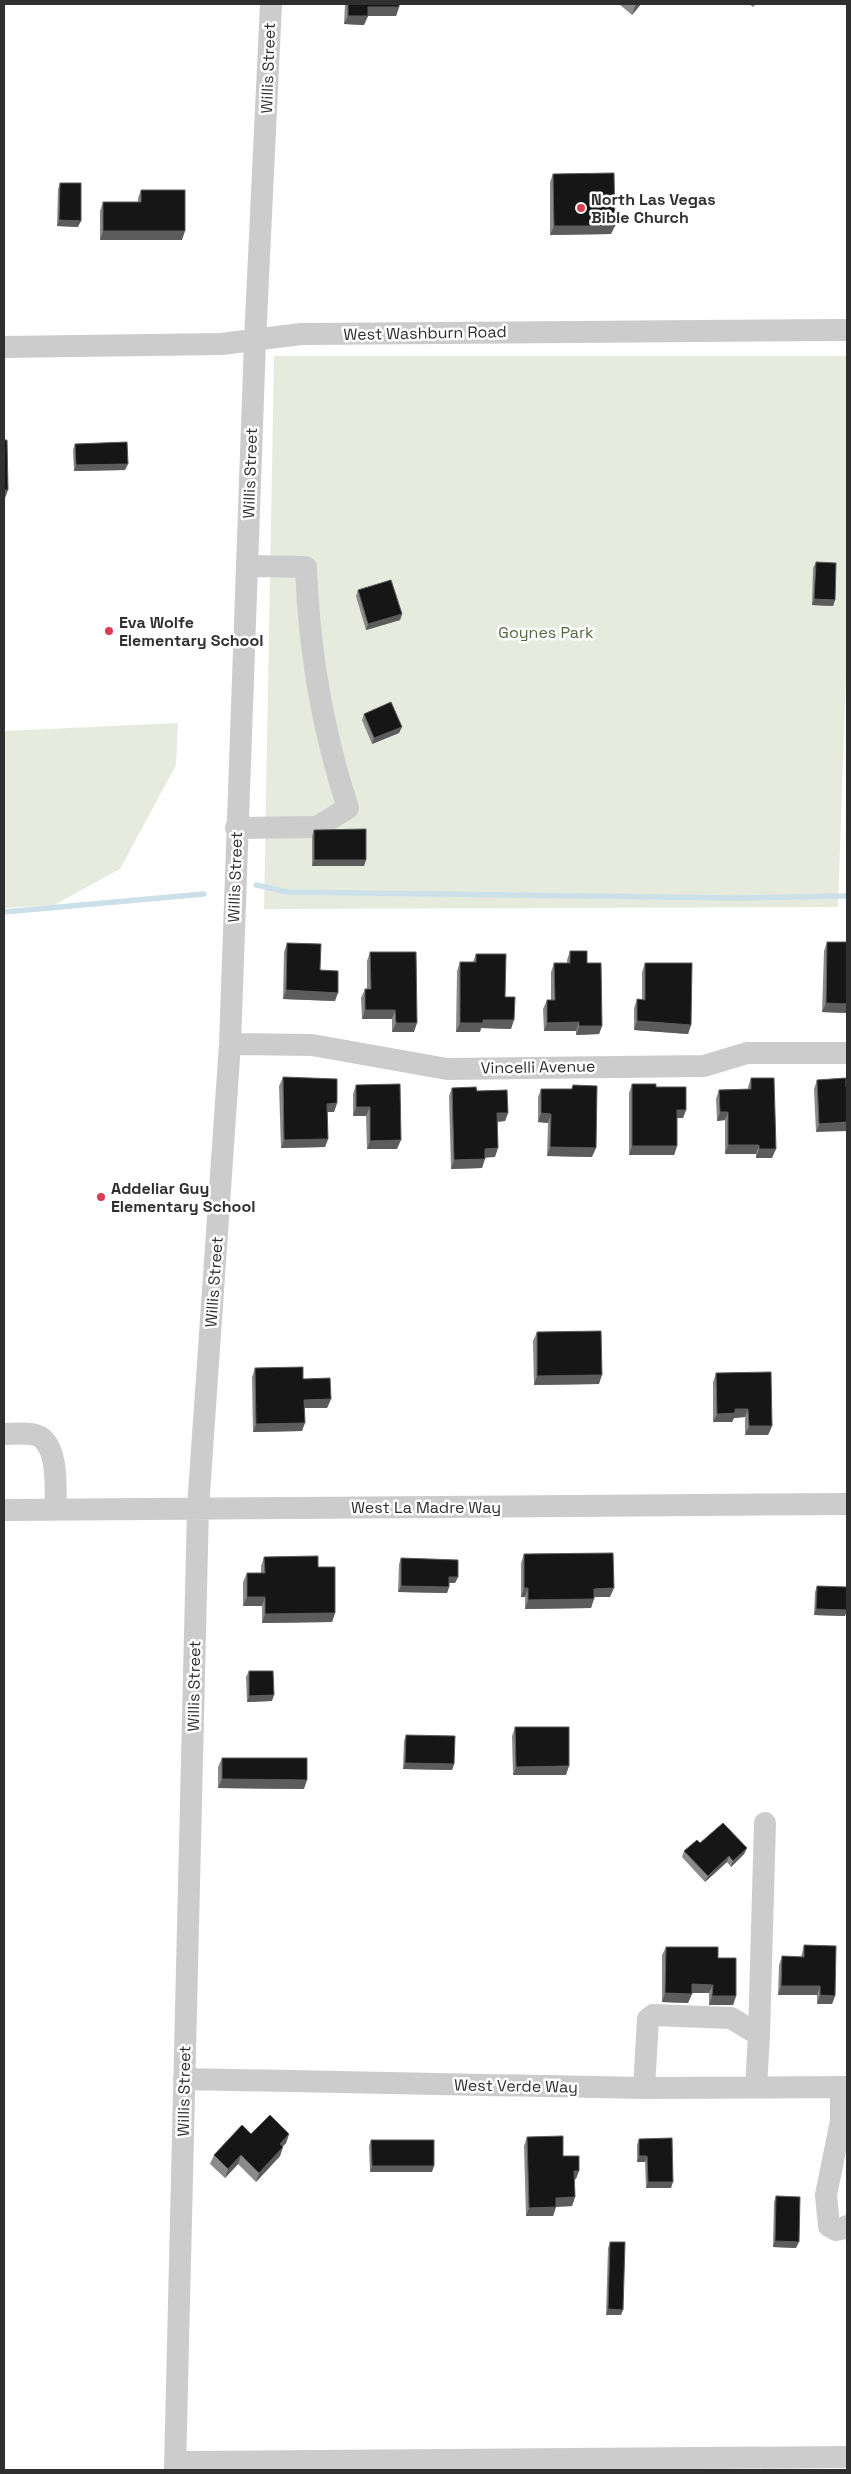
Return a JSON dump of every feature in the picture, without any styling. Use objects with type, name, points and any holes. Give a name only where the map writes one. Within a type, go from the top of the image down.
[{"type":"street","name":"Willis Street","points":[[175,2466],[198,1508],[230,1044],[236,828],[255,340],[271,4]]},
{"type":"street","name":"West Washburn Road","points":[[4,346],[222,344],[301,334],[847,330]]},
{"type":"street","points":[[236,828],[317,827],[348,808],[332,759],[317,688],[308,619],[306,567],[247,566]]},
{"type":"street","name":"Vincelli Avenue","points":[[230,1044],[312,1045],[447,1068],[704,1066],[747,1053],[847,1053]]},
{"type":"street","points":[[4,1434],[31,1434],[42,1438],[52,1453],[56,1509]]},
{"type":"street","name":"West La Madre Way","points":[[4,1510],[847,1504]]},
{"type":"street","points":[[756,2087],[765,1822]]},
{"type":"street","points":[[644,2088],[648,2019],[653,2015],[731,2018],[758,2035]]},
{"type":"street","name":"West Verde Way","points":[[184,2079],[644,2088],[844,2086]]},
{"type":"street","points":[[844,2086],[844,2128],[826,2195],[829,2226],[836,2230],[846,2228],[847,2226]]},
{"type":"street","points":[[175,2466],[847,2457]]},
{"type":"green space","name":"Goynes Park","points":[[274,356],[847,356],[847,644],[838,907],[264,909]]},
{"type":"green space","points":[[178,723],[176,765],[120,869],[54,905],[4,908],[4,731]]},
{"type":"building","points":[[348,4],[399,4],[399,7],[368,7],[368,16],[348,16]]},
{"type":"building","name":"North Las Vegas Bible Church","points":[[614,173],[615,226],[554,226],[553,174]]},
{"type":"building","points":[[60,183],[81,183],[81,221],[59,220]]},
{"type":"building","points":[[141,190],[185,190],[185,231],[103,231],[103,202],[141,202]]},
{"type":"building","points":[[4,440],[7,440],[8,490],[4,490]]},
{"type":"building","points":[[127,442],[128,464],[76,465],[75,444]]},
{"type":"building","points":[[816,562],[836,563],[835,600],[814,599]]},
{"type":"building","points":[[391,580],[402,614],[368,624],[358,590]]},
{"type":"building","points":[[391,702],[402,727],[374,738],[364,714]]},
{"type":"building","points":[[366,829],[366,860],[314,860],[314,830]]},
{"type":"building","points":[[827,942],[847,942],[847,1004],[826,1003]]},
{"type":"building","points":[[287,943],[321,944],[320,970],[338,971],[338,993],[286,990]]},
{"type":"building","points":[[570,951],[587,951],[587,963],[601,963],[602,1026],[579,1026],[579,1022],[547,1023],[547,1000],[555,1000],[554,963],[570,963]]},
{"type":"building","points":[[370,952],[416,952],[417,1023],[396,1023],[395,1010],[365,1010],[365,989],[371,989]]},
{"type":"building","points":[[476,954],[506,954],[505,997],[515,997],[514,1020],[483,1020],[483,1023],[460,1023],[460,962],[476,962]]},
{"type":"building","points":[[645,963],[692,963],[691,1025],[637,1021],[637,999],[645,1000]]},
{"type":"building","points":[[283,1077],[337,1079],[337,1103],[327,1104],[328,1139],[284,1140]]},
{"type":"building","points":[[751,1078],[774,1078],[776,1149],[759,1149],[759,1145],[728,1145],[728,1112],[720,1112],[719,1090],[751,1089]]},
{"type":"building","points":[[846,1078],[847,1122],[819,1124],[817,1080]]},
{"type":"building","points":[[400,1084],[401,1140],[370,1141],[370,1107],[356,1107],[356,1085]]},
{"type":"building","points":[[632,1084],[656,1084],[656,1087],[686,1087],[686,1110],[677,1110],[677,1146],[632,1146]]},
{"type":"building","points":[[573,1085],[597,1086],[596,1148],[550,1147],[551,1114],[541,1113],[541,1089],[572,1089]]},
{"type":"building","points":[[476,1087],[477,1091],[507,1090],[508,1113],[497,1113],[498,1148],[485,1149],[485,1159],[454,1160],[452,1088]]},
{"type":"building","points":[[601,1331],[602,1375],[537,1376],[537,1332]]},
{"type":"building","points":[[303,1367],[303,1379],[330,1378],[331,1399],[304,1400],[305,1423],[256,1424],[255,1368]]},
{"type":"building","points":[[771,1372],[772,1426],[749,1426],[748,1409],[735,1409],[735,1413],[717,1414],[716,1373]]},
{"type":"building","points":[[613,1553],[614,1588],[594,1589],[594,1599],[528,1600],[528,1588],[524,1588],[524,1554]]},
{"type":"building","points":[[318,1556],[318,1567],[335,1567],[335,1613],[265,1614],[265,1597],[247,1597],[247,1573],[265,1573],[264,1557]]},
{"type":"building","points":[[401,1558],[458,1560],[458,1577],[449,1577],[449,1587],[401,1586]]},
{"type":"building","points":[[817,1586],[847,1587],[847,1610],[816,1609]]},
{"type":"building","points":[[249,1671],[273,1671],[274,1695],[249,1696]]},
{"type":"building","points":[[515,1727],[569,1727],[569,1766],[516,1767]]},
{"type":"building","points":[[406,1735],[455,1736],[454,1764],[405,1763]]},
{"type":"building","points":[[222,1758],[307,1758],[307,1780],[222,1779]]},
{"type":"building","points":[[723,1823],[747,1848],[733,1861],[729,1856],[708,1876],[684,1851],[697,1840],[700,1843]]},
{"type":"building","points":[[804,1945],[836,1946],[835,1996],[820,1995],[820,1986],[781,1986],[782,1956],[804,1957]]},
{"type":"building","points":[[666,1947],[718,1947],[718,1958],[736,1958],[736,1996],[712,1996],[713,1985],[692,1984],[692,1994],[665,1993]]},
{"type":"building","points":[[270,2115],[289,2134],[280,2144],[283,2147],[259,2173],[241,2155],[228,2169],[214,2155],[242,2125],[251,2134]]},
{"type":"building","points":[[563,2136],[563,2156],[579,2156],[579,2171],[574,2171],[575,2197],[556,2198],[556,2207],[529,2208],[527,2137]]},
{"type":"building","points":[[672,2138],[673,2182],[648,2182],[647,2156],[639,2156],[639,2139]]},
{"type":"building","points":[[371,2140],[434,2140],[434,2166],[372,2166]]},
{"type":"building","points":[[776,2196],[800,2197],[799,2242],[775,2241]]},
{"type":"building","points":[[610,2242],[625,2242],[623,2310],[608,2309]]},
{"type":"waterway","points":[[256,885],[288,892],[740,898],[847,896]]},
{"type":"waterway","points":[[4,912],[204,894]]},
{"type":"place","name":"North Las Vegas Bible Church","points":[[581,208]]},
{"type":"place","name":"Eva Wolfe Elementary School","points":[[109,631]]},
{"type":"place","name":"Addeliar Guy Elementary School","points":[[101,1197]]}]
